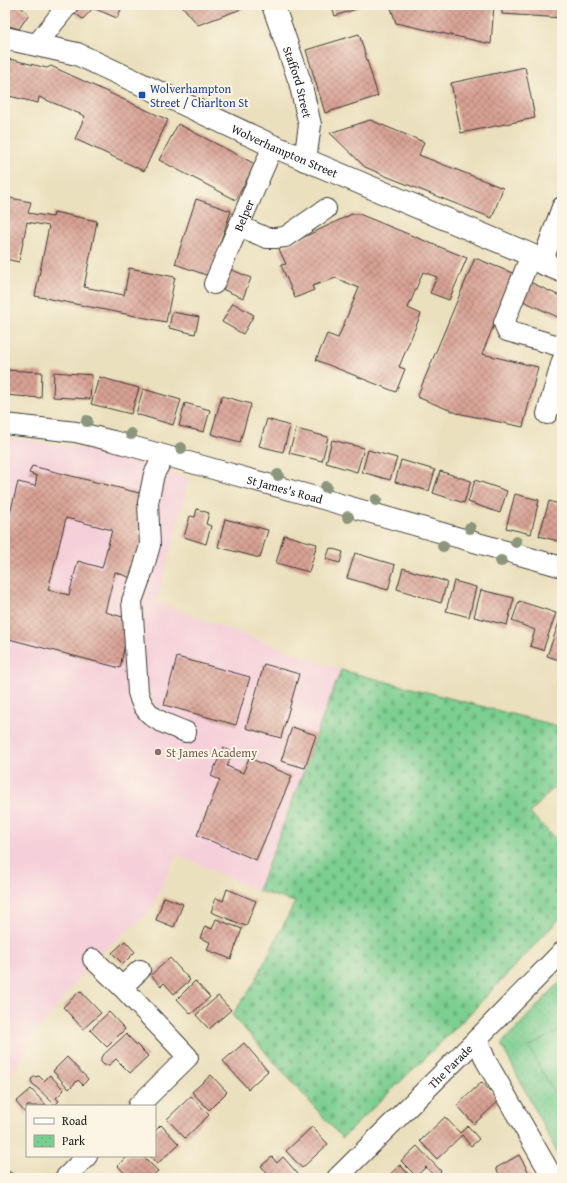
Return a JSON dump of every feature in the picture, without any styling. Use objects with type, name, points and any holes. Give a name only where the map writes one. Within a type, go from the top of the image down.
[{"type":"main road","name":"Stafford Street","points":[[273,5],[300,82],[310,125],[306,160]]},
{"type":"main road","name":"Wolverhampton Street","points":[[5,38],[77,54],[273,146],[562,270]]},
{"type":"street","points":[[36,45],[68,5]]},
{"type":"street","name":"Belper","points":[[214,284],[273,146]]},
{"type":"street","points":[[562,207],[504,323],[507,331],[559,346],[562,345]]},
{"type":"street","points":[[239,226],[267,238],[285,237],[326,209]]},
{"type":"street","points":[[547,414],[562,362]]},
{"type":"street","name":"St James's Road","points":[[5,424],[76,432],[113,441],[562,567]]},
{"type":"street","points":[[164,456],[154,474],[148,502],[150,545],[132,601],[138,692],[140,699],[148,713],[160,722],[186,732]]},
{"type":"street","name":"The Parade","points":[[336,1178],[477,1039],[562,952]]},
{"type":"street","points":[[93,958],[188,1057],[139,1105]]},
{"type":"street","points":[[122,987],[140,970]]},
{"type":"street","points":[[477,1039],[486,1061],[553,1178]]},
{"type":"street","points":[[65,1178],[86,1157]]},
{"type":"shaded area","name":"St James Academy","points":[[5,437],[100,451],[189,478],[157,603],[341,670],[258,891],[177,854],[149,913],[93,959],[42,1026],[5,1084]]},
{"type":"green space","points":[[341,670],[562,727],[562,779],[530,813],[562,845],[562,916],[462,1022],[342,1138],[232,1015],[252,987],[295,902],[258,891]]},
{"type":"green space","points":[[562,980],[562,1162],[501,1044]]},
{"type":"green space","points":[[562,1029],[562,1107],[529,1047]]},
{"type":"building","points":[[5,5],[18,5],[29,14],[19,29],[5,25]]},
{"type":"building","points":[[77,5],[123,5],[117,18],[93,8],[83,19],[72,11]]},
{"type":"building","points":[[186,5],[242,5],[244,8],[198,25],[183,7]]},
{"type":"building","points":[[331,5],[358,5],[359,8],[335,16]]},
{"type":"building","points":[[390,5],[494,5],[491,44],[396,23]]},
{"type":"building","points":[[502,5],[562,5],[562,18],[502,14]]},
{"type":"building","points":[[359,34],[378,96],[325,113],[306,50]]},
{"type":"building","points":[[5,58],[47,68],[51,66],[168,120],[144,171],[75,139],[85,116],[39,97],[38,103],[5,95]]},
{"type":"building","points":[[525,67],[535,118],[461,133],[451,83]]},
{"type":"building","points":[[370,120],[424,142],[419,155],[503,188],[492,218],[365,167],[330,133]]},
{"type":"building","points":[[178,124],[255,164],[236,200],[159,160]]},
{"type":"building","points":[[5,197],[31,202],[28,213],[53,217],[54,212],[97,221],[84,287],[124,295],[129,268],[175,277],[166,322],[35,296],[49,226],[27,222],[19,262],[5,259]]},
{"type":"building","points":[[196,199],[231,211],[209,276],[175,264]]},
{"type":"building","points":[[352,214],[359,214],[467,258],[449,300],[430,293],[437,277],[423,272],[408,308],[421,314],[399,367],[405,369],[396,392],[316,360],[327,334],[338,338],[359,288],[336,278],[312,286],[314,290],[295,298],[281,265],[286,264],[279,249]]},
{"type":"building","points":[[562,238],[562,250],[558,248]]},
{"type":"building","points":[[475,258],[515,274],[482,354],[538,367],[523,427],[457,413],[417,397]]},
{"type":"building","points":[[230,269],[251,278],[243,298],[222,289]]},
{"type":"building","points":[[530,282],[562,297],[562,319],[521,300]]},
{"type":"building","points":[[233,303],[254,315],[243,334],[222,322]]},
{"type":"building","points":[[172,312],[199,317],[195,334],[169,328]]},
{"type":"building","points":[[6,370],[42,372],[41,398],[5,395]]},
{"type":"building","points":[[54,372],[92,375],[90,399],[53,397]]},
{"type":"building","points":[[99,377],[139,388],[131,414],[91,404]]},
{"type":"building","points":[[143,389],[181,400],[173,425],[136,414]]},
{"type":"building","points":[[222,396],[251,404],[240,442],[211,434]]},
{"type":"building","points":[[185,403],[210,410],[204,432],[179,426]]},
{"type":"building","points":[[267,419],[290,426],[283,452],[259,446]]},
{"type":"building","points":[[296,429],[328,437],[322,461],[289,453]]},
{"type":"building","points":[[332,440],[364,448],[357,472],[326,463]]},
{"type":"building","points":[[368,450],[397,458],[390,480],[362,472]]},
{"type":"building","points":[[401,460],[435,470],[429,491],[395,482]]},
{"type":"building","points":[[32,466],[147,495],[138,532],[143,535],[131,578],[115,572],[105,612],[130,619],[120,668],[5,638],[5,533],[18,482],[35,486],[37,476],[29,473]],"holes":[[[66,518],[112,530],[102,568],[78,561],[69,595],[48,590]]]},
{"type":"building","points":[[440,471],[471,481],[464,503],[433,493]]},
{"type":"building","points":[[475,480],[507,491],[500,513],[468,502]]},
{"type":"building","points":[[515,494],[539,500],[531,534],[506,528]]},
{"type":"building","points":[[549,501],[562,505],[562,529],[558,541],[539,536]]},
{"type":"building","points":[[197,509],[209,513],[206,524],[211,526],[206,544],[184,537],[190,516],[195,517]]},
{"type":"building","points":[[225,519],[268,530],[260,558],[218,547]]},
{"type":"building","points":[[284,535],[317,544],[309,572],[276,563]]},
{"type":"building","points":[[330,548],[343,552],[340,563],[326,559]]},
{"type":"building","points":[[355,553],[395,565],[388,590],[347,578]]},
{"type":"building","points":[[403,568],[447,582],[441,603],[397,589]]},
{"type":"building","points":[[454,581],[476,587],[469,617],[446,611]]},
{"type":"building","points":[[481,590],[514,598],[507,625],[474,617]]},
{"type":"building","points":[[519,601],[556,613],[543,650],[530,646],[535,630],[512,621]]},
{"type":"building","points":[[562,614],[562,661],[547,656]]},
{"type":"building","points":[[177,657],[250,677],[236,725],[164,705]]},
{"type":"building","points":[[264,664],[299,674],[281,738],[246,728]]},
{"type":"building","points":[[292,727],[316,735],[305,768],[281,761]]},
{"type":"building","points":[[223,748],[233,752],[227,766],[243,773],[249,758],[292,776],[256,860],[197,835],[220,780],[211,776]]},
{"type":"building","points":[[227,889],[256,901],[246,926],[211,912],[216,898],[223,901]]},
{"type":"building","points":[[164,897],[183,904],[174,927],[156,920]]},
{"type":"building","points":[[216,919],[242,929],[231,959],[207,950],[210,942],[200,938],[205,926],[212,929]]},
{"type":"building","points":[[125,941],[135,952],[123,964],[112,953]]},
{"type":"building","points":[[170,958],[190,980],[174,994],[164,983],[161,986],[151,975]]},
{"type":"building","points":[[195,981],[210,997],[191,1014],[177,999]]},
{"type":"building","points":[[80,991],[101,1013],[83,1029],[63,1007]]},
{"type":"building","points":[[218,996],[231,1010],[209,1029],[196,1015]]},
{"type":"building","points":[[109,1012],[125,1029],[107,1047],[90,1030]]},
{"type":"building","points":[[126,1034],[148,1056],[130,1073],[116,1059],[109,1065],[104,1065],[101,1062],[101,1057]]},
{"type":"building","points":[[244,1043],[268,1071],[248,1089],[223,1061]]},
{"type":"building","points":[[67,1057],[88,1079],[83,1085],[78,1080],[69,1089],[53,1071]]},
{"type":"building","points":[[50,1075],[64,1090],[56,1098],[59,1101],[55,1105],[32,1083],[31,1079],[39,1076],[44,1081]]},
{"type":"building","points":[[211,1075],[227,1092],[209,1110],[192,1092]]},
{"type":"building","points":[[482,1082],[499,1101],[474,1124],[457,1105]]},
{"type":"building","points":[[31,1089],[46,1105],[26,1105],[26,1114],[16,1102]]},
{"type":"building","points":[[191,1096],[209,1115],[185,1138],[167,1119]]},
{"type":"building","points":[[445,1117],[460,1133],[468,1126],[479,1139],[471,1146],[462,1135],[437,1159],[420,1141]]},
{"type":"building","points":[[161,1125],[179,1144],[157,1164],[151,1157],[156,1157],[156,1130]]},
{"type":"building","points":[[312,1127],[328,1144],[302,1168],[286,1151]]},
{"type":"building","points":[[417,1146],[441,1171],[435,1177],[426,1167],[416,1176],[401,1161]]},
{"type":"building","points":[[519,1155],[532,1178],[501,1178],[496,1168]]},
{"type":"building","points":[[127,1157],[144,1157],[158,1171],[150,1178],[129,1178],[118,1166]]},
{"type":"building","points":[[272,1157],[277,1163],[283,1157],[298,1174],[294,1178],[271,1178],[261,1166]]},
{"type":"building","points":[[400,1165],[412,1178],[386,1178]]},
{"type":"building","points":[[5,1169],[19,1178],[5,1178]]},
{"type":"place","name":"Wolverhampton Street / Charlton St","points":[[142,95]]},
{"type":"place","name":"St James Academy","points":[[158,752]]}]
